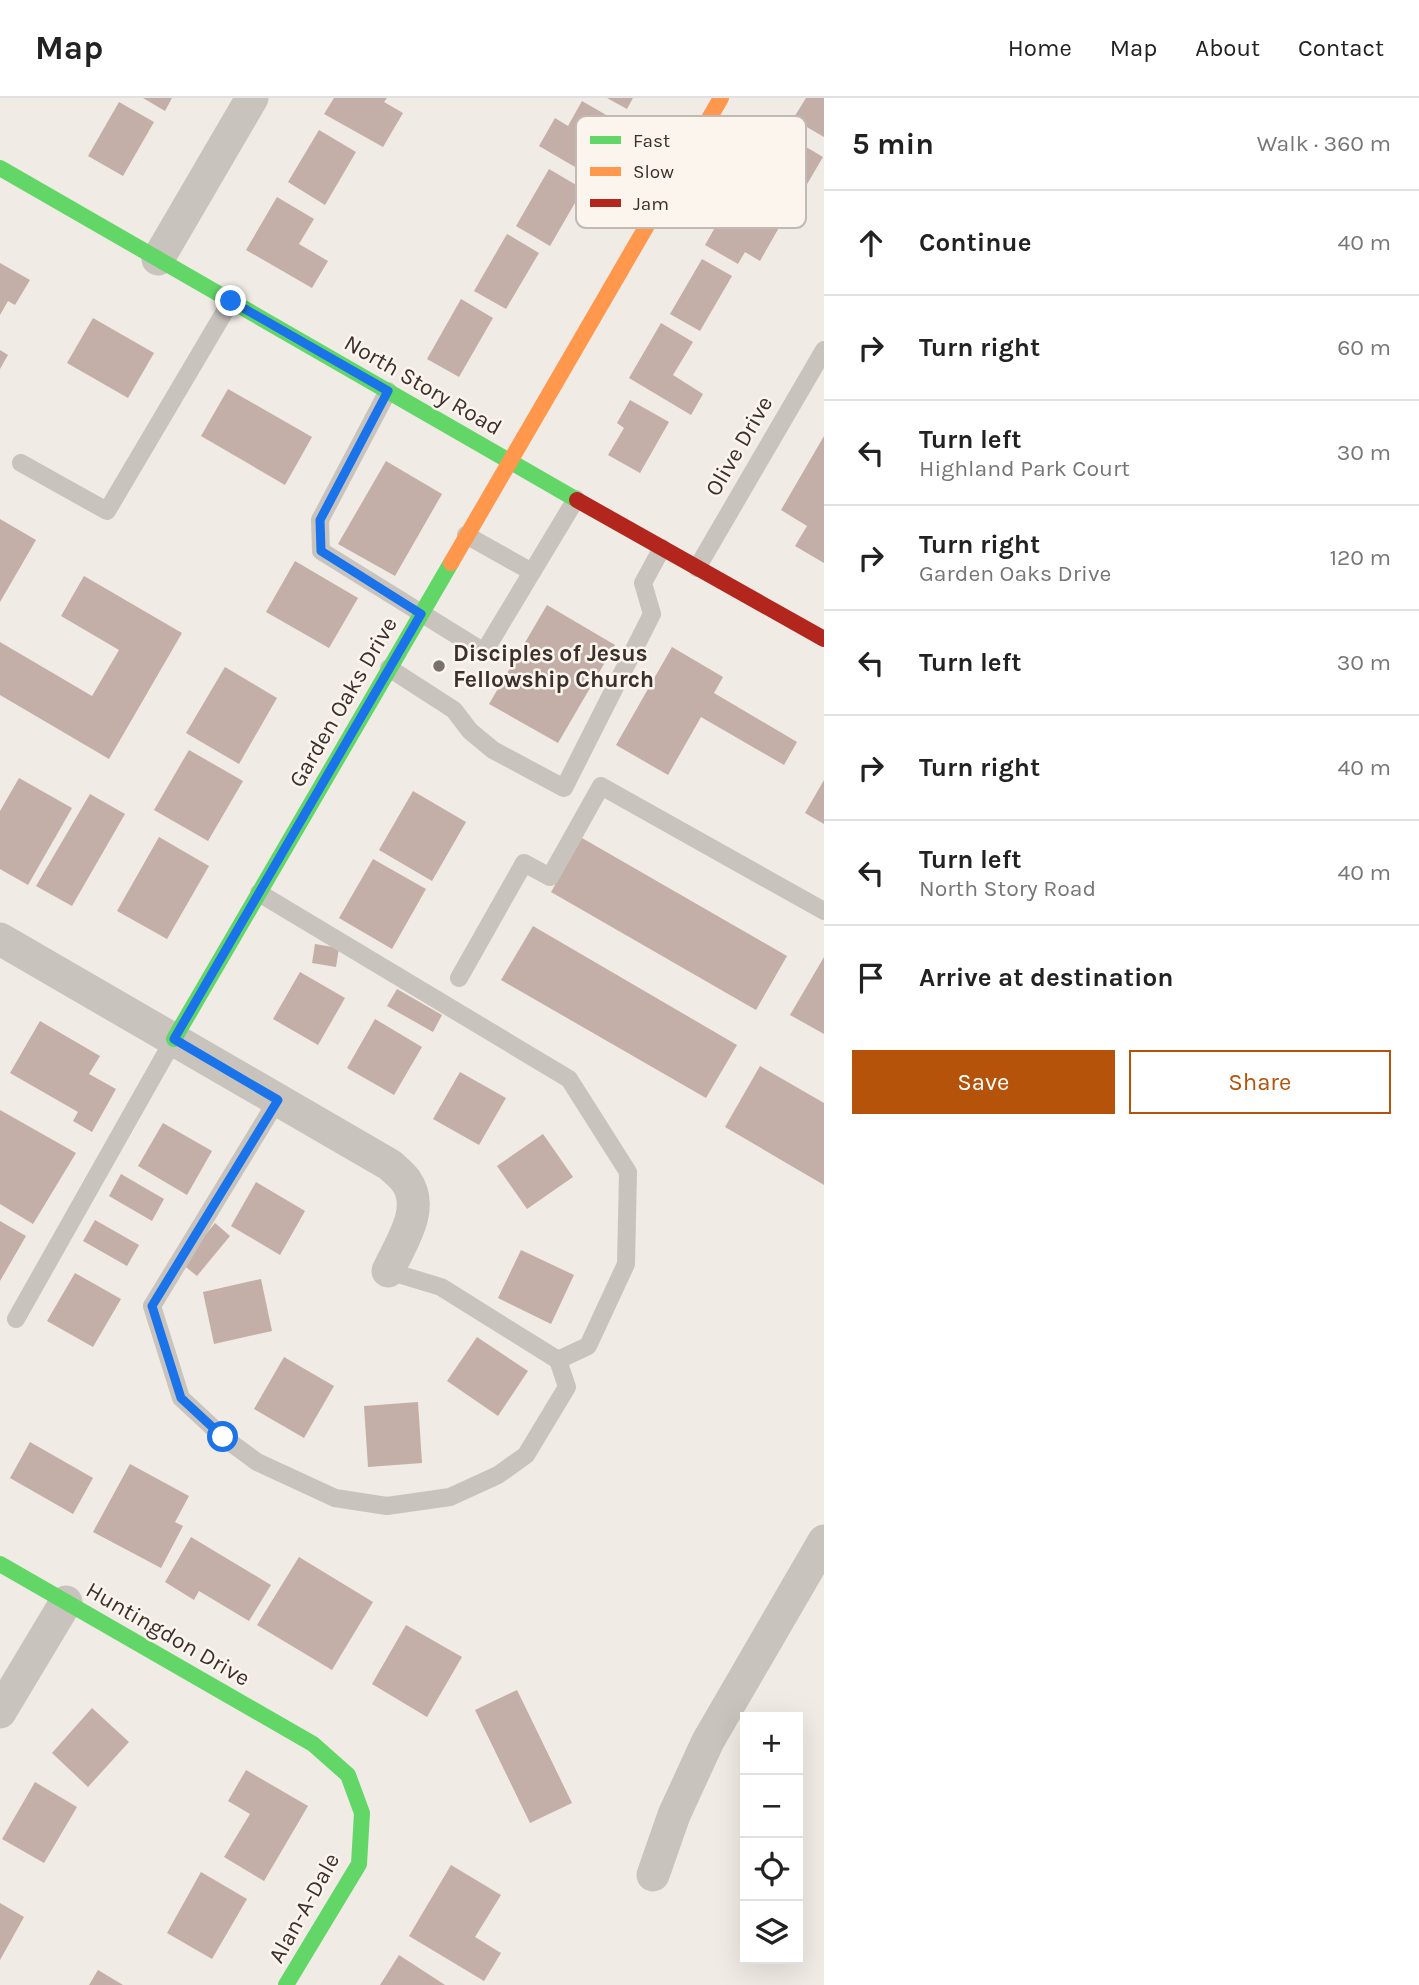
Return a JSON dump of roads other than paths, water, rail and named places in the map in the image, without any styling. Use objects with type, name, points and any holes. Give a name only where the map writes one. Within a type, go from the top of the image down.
[{"type":"street","points":[[158,259],[252,98]]},
{"type":"street","name":"Garden Oaks Drive","points":[[711,116],[721,98]]},
{"type":"street","name":"North Story Road","points":[[0,168],[509,462],[824,639]]},
{"type":"street","name":"Garden Oaks Drive","points":[[174,1039],[645,228]]},
{"type":"street","points":[[4,949],[174,1039],[390,1165],[407,1181],[414,1216],[388,1271]]},
{"type":"street","points":[[653,1875],[674,1815],[708,1741],[824,1541]]},
{"type":"street","name":"Huntingdon Drive","points":[[0,1564],[313,1744]]},
{"type":"street","points":[[0,1712],[66,1602]]},
{"type":"street","name":"Alan-A-Dale","points":[[286,1985],[359,1864],[362,1814],[348,1775],[313,1744]]},
{"type":"lane","points":[[21,463],[107,511],[231,301]]},
{"type":"lane","name":"Olive Drive","points":[[697,568],[824,350]]},
{"type":"lane","points":[[388,391],[320,520],[321,551],[484,652],[576,499]]},
{"type":"lane","points":[[466,535],[532,572]]},
{"type":"lane","points":[[389,668],[454,710],[470,731],[493,750],[564,788],[652,614],[643,583],[662,548]]},
{"type":"lane","points":[[459,978],[524,863],[550,877],[601,786],[824,911]]},
{"type":"lane","points":[[259,893],[569,1079],[628,1172],[626,1264],[588,1346],[558,1360]]},
{"type":"lane","points":[[16,1319],[174,1039]]},
{"type":"lane","points":[[278,1100],[152,1306],[181,1398],[223,1437],[257,1461],[335,1497],[387,1506],[450,1497],[498,1475],[526,1455],[567,1387],[558,1360],[441,1287],[388,1271]]},
{"type":"place","name":"Disciples of Jesus Fellowship Church","points":[[439,666]]}]
